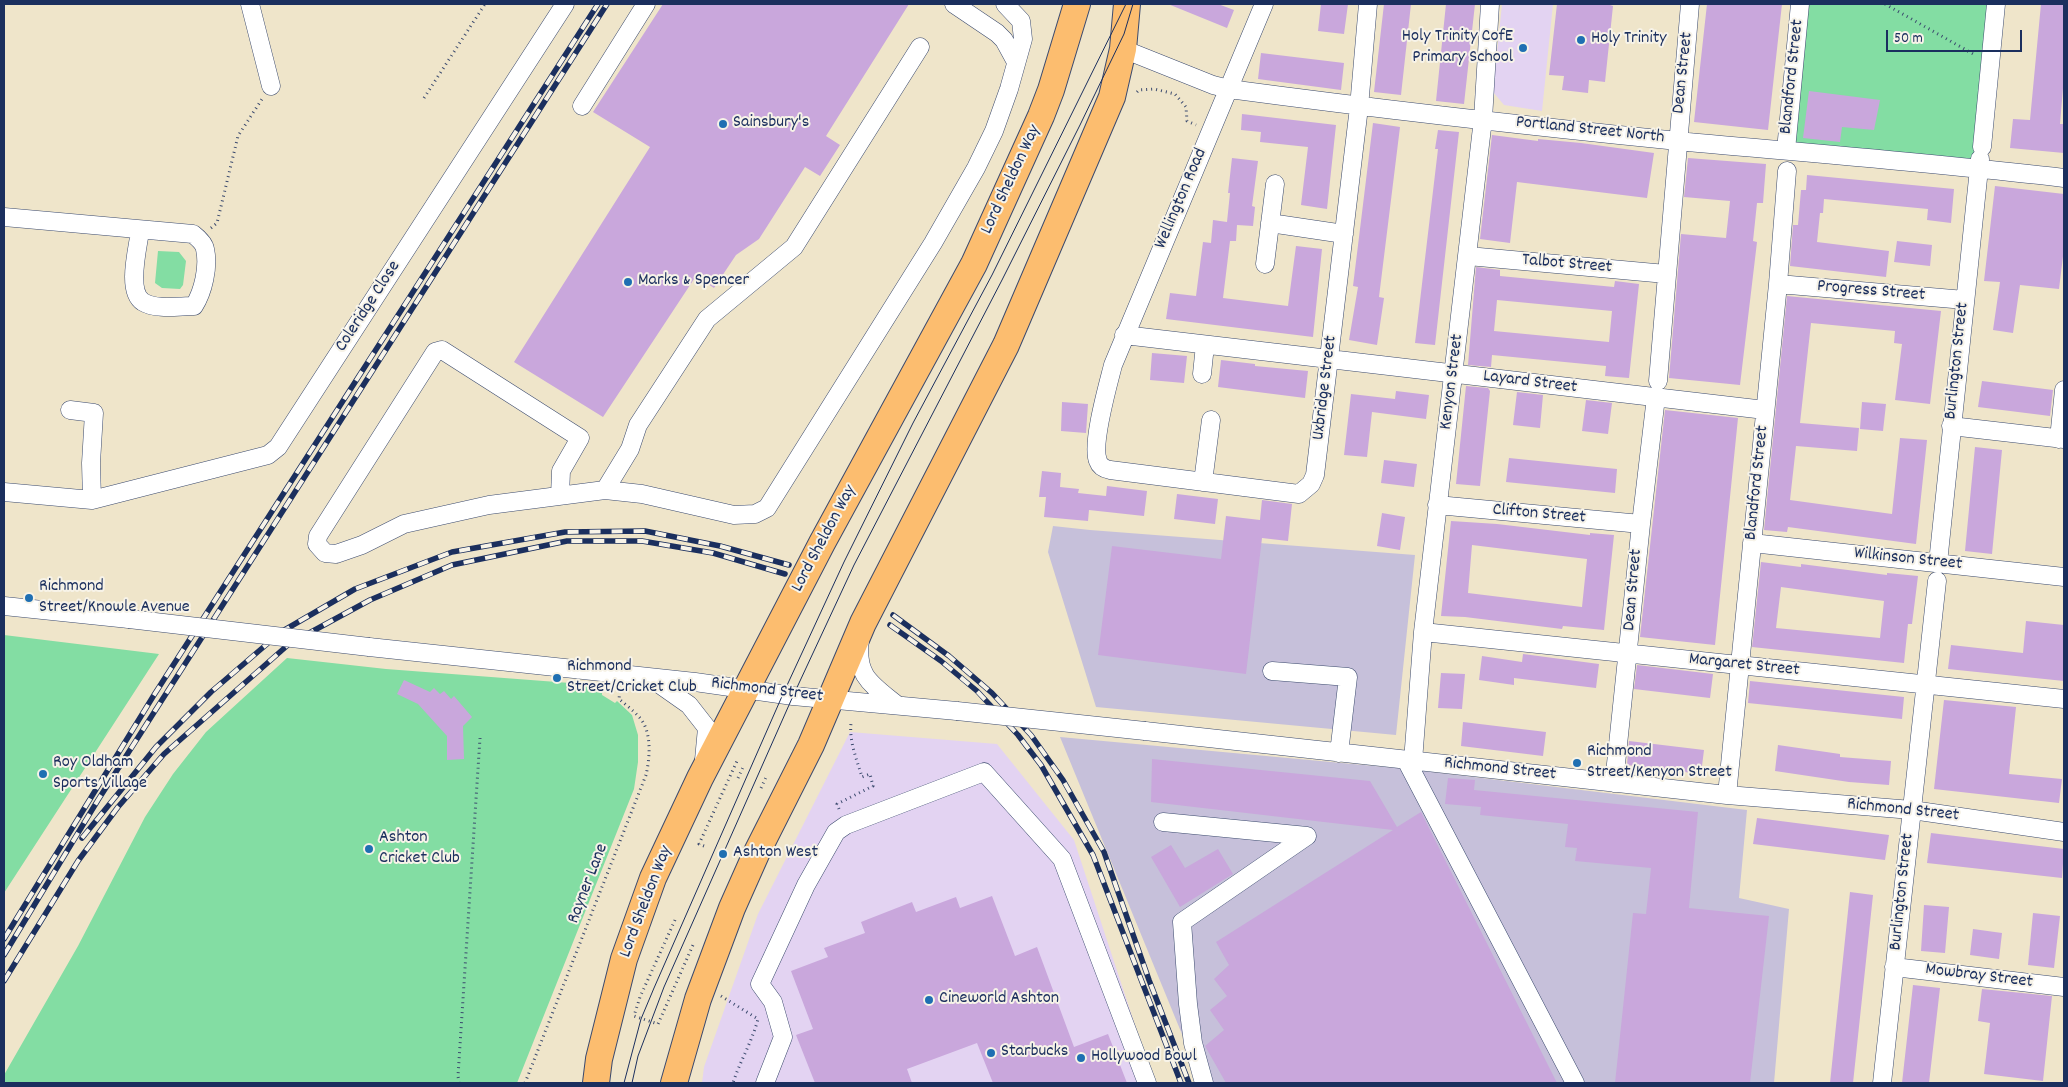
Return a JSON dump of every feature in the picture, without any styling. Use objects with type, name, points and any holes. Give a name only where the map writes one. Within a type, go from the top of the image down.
[{"type":"highway","name":"Lord Sheldon Way","points":[[596,1083],[599,1059],[624,959],[653,878],[700,778],[822,542],[974,264],[1042,116],[1052,90],[1077,4]]},
{"type":"highway","points":[[674,1083],[689,1027],[712,958],[756,854],[811,745],[863,623],[1006,344],[1112,97],[1123,49],[1127,4]]},
{"type":"street","points":[[250,4],[270,86]]},
{"type":"street","name":"Coleridge Close","points":[[4,492],[92,500],[268,455],[278,447],[565,4]]},
{"type":"street","points":[[582,106],[646,4]]},
{"type":"street","points":[[954,4],[997,32],[1004,40],[1016,62]]},
{"type":"street","points":[[560,496],[561,471],[580,438],[442,350],[435,352],[318,536],[317,544],[325,554],[336,554],[404,524],[490,505],[560,496],[605,490],[642,494],[734,514],[755,514],[767,508],[775,499],[934,243],[976,168],[994,131],[1009,89],[1023,39],[1021,21],[1005,4]]},
{"type":"street","name":"Wellington Road","points":[[1105,396],[1113,364],[1124,335],[1264,4]]},
{"type":"street","name":"Uxbridge Street","points":[[1105,396],[1096,450],[1098,462],[1103,468],[1299,494],[1307,490],[1315,475],[1359,106],[1368,4]]},
{"type":"street","name":"Kenyon Street","points":[[1410,760],[1437,505],[1483,119],[1490,4]]},
{"type":"street","name":"Dean Street","points":[[1614,783],[1657,389],[1690,4]]},
{"type":"street","name":"Blandford Street","points":[[1786,150],[1800,4]]},
{"type":"street","name":"Burlington Street","points":[[1882,1083],[1938,572],[1996,4]]},
{"type":"street","points":[[605,490],[630,449],[638,426],[707,319],[794,248],[920,47]]},
{"type":"street","name":"Portland Street North","points":[[1123,49],[1213,85],[1229,89],[1359,106],[1677,141],[1786,150],[1981,158],[2064,178]]},
{"type":"street","name":"Blandford Street","points":[[1727,795],[1778,284],[1787,171]]},
{"type":"street","points":[[1265,264],[1275,184]]},
{"type":"street","points":[[4,217],[140,231],[193,234],[205,248],[201,296],[194,306],[152,305],[143,302],[136,295],[133,276],[140,231]]},
{"type":"street","points":[[1270,223],[1344,234]]},
{"type":"street","name":"Talbot Street","points":[[1468,256],[1666,274]]},
{"type":"street","name":"Progress Street","points":[[1778,284],[1965,300]]},
{"type":"street","name":"Layard Street","points":[[1124,335],[1454,374],[1657,389],[1765,410]]},
{"type":"street","points":[[1202,374],[1205,345]]},
{"type":"street","points":[[1952,426],[2061,439],[2064,390]]},
{"type":"street","points":[[70,410],[94,413],[91,463],[92,500]]},
{"type":"street","points":[[1203,482],[1211,420]]},
{"type":"street","name":"Clifton Street","points":[[1437,505],[1641,524]]},
{"type":"street","name":"Wilkinson Street","points":[[1752,543],[1938,572],[2064,577]]},
{"type":"street","name":"Richmond Street","points":[[4,606],[830,699],[1144,731],[1614,783],[1727,795],[1912,810],[2064,832]]},
{"type":"street","points":[[863,623],[860,666],[869,681],[898,705]]},
{"type":"street","name":"Margaret Street","points":[[1423,632],[2064,699]]},
{"type":"street","points":[[1272,670],[1348,677],[1339,753]]},
{"type":"street","points":[[650,678],[689,705],[707,728],[706,751],[700,778]]},
{"type":"street","points":[[1410,760],[1575,1083]]},
{"type":"street","points":[[765,1083],[783,1037],[774,1002],[760,984],[806,885],[836,832],[846,825],[984,772],[1062,859],[1147,1083]]},
{"type":"street","points":[[1163,822],[1307,836],[1182,922],[1193,1043],[1204,1083]]},
{"type":"street","name":"Mowbray Street","points":[[1894,967],[2064,986]]},
{"type":"path","points":[[424,98],[485,4]]},
{"type":"path","points":[[1885,4],[1973,54],[1990,57]]},
{"type":"path","points":[[199,239],[217,223],[238,136],[270,86]]},
{"type":"path","name":"Rayner Lane","points":[[525,1083],[646,775],[650,758],[646,732],[641,719],[619,699]]},
{"type":"path","points":[[846,825],[837,804],[873,786],[870,774],[862,777],[852,744],[851,723]]},
{"type":"path","points":[[459,1083],[480,738]]},
{"type":"path","points":[[704,846],[699,844],[737,761]]},
{"type":"path","points":[[738,778],[744,765]]},
{"type":"path","points":[[761,788],[767,775]]},
{"type":"path","points":[[675,920],[634,1016],[658,1024],[695,939]]},
{"type":"path","points":[[716,999],[720,996],[758,1019],[754,1036],[739,1065],[734,1083]]},
{"type":"shaded area","name":"Holy Trinity CofE Primary School","points":[[1502,4],[1553,4],[1542,111],[1504,105],[1493,92]]},
{"type":"shaded area","points":[[1053,526],[1415,555],[1396,735],[1096,707],[1048,552]]},
{"type":"shaded area","points":[[850,732],[997,744],[1074,840],[1154,1083],[702,1083],[704,1067],[758,914]]},
{"type":"shaded area","points":[[1060,737],[1407,769],[1747,810],[1739,898],[1789,909],[1774,1083],[1202,1083]]},
{"type":"green space","points":[[1807,4],[1990,4],[1974,168],[1791,146]]},
{"type":"green space","points":[[158,251],[179,252],[186,261],[183,285],[180,289],[162,288],[155,283]]},
{"type":"green space","name":"Roy Oldham Sports Village","points":[[4,635],[159,654],[4,893]]},
{"type":"green space","name":"Ashton Cricket Club","points":[[287,658],[386,669],[583,684],[602,693],[602,695],[615,703],[617,701],[632,715],[638,735],[638,762],[634,789],[517,1083],[4,1083],[4,1075],[78,946],[145,817],[173,774],[206,732]]},
{"type":"building","points":[[663,4],[909,4],[826,136],[840,145],[820,176],[805,167],[759,239],[736,255],[714,288],[696,276],[603,417],[514,362],[650,147],[593,112]]},
{"type":"building","points":[[1168,4],[1218,4],[1234,10],[1227,28]]},
{"type":"building","points":[[1321,4],[1348,4],[1344,34],[1318,31]]},
{"type":"building","points":[[1384,4],[1411,4],[1401,95],[1374,92]]},
{"type":"building","points":[[1446,4],[1475,4],[1464,104],[1436,101]]},
{"type":"building","name":"Holy Trinity","points":[[1557,4],[1607,4],[1613,6],[1605,82],[1589,80],[1588,93],[1562,90],[1564,76],[1549,75]]},
{"type":"building","points":[[1707,4],[1782,4],[1768,130],[1694,122]]},
{"type":"building","points":[[2041,4],[2064,4],[2064,76],[2060,124],[2064,124],[2064,153],[2010,148],[2013,119],[2030,120]]},
{"type":"building","points":[[1261,53],[1344,63],[1341,90],[1258,79]]},
{"type":"building","points":[[1809,91],[1880,100],[1874,130],[1842,127],[1840,142],[1803,138]]},
{"type":"building","points":[[1242,114],[1336,125],[1327,209],[1301,205],[1308,147],[1260,142],[1261,132],[1241,130]]},
{"type":"building","points":[[1373,123],[1400,127],[1379,297],[1384,298],[1377,345],[1349,340],[1358,287],[1353,286]]},
{"type":"building","points":[[1438,130],[1459,132],[1435,345],[1415,343],[1438,149],[1435,149]]},
{"type":"building","points":[[1492,135],[1538,141],[1538,139],[1581,143],[1654,153],[1647,198],[1517,182],[1510,243],[1480,239]]},
{"type":"building","points":[[1232,158],[1258,161],[1252,206],[1255,207],[1253,226],[1237,225],[1236,241],[1230,241],[1223,298],[1288,306],[1296,246],[1322,249],[1313,337],[1166,319],[1170,293],[1196,296],[1203,242],[1211,243],[1213,220],[1227,222]]},
{"type":"building","points":[[1688,158],[1766,164],[1763,203],[1757,203],[1753,241],[1757,242],[1740,385],[1669,378],[1681,234],[1726,238],[1730,201],[1684,197]]},
{"type":"building","points":[[1807,175],[1954,189],[1951,223],[1927,220],[1928,209],[1824,199],[1823,213],[1820,213],[1817,242],[1889,251],[1886,277],[1790,266],[1793,225],[1798,225],[1801,190],[1806,190]]},
{"type":"building","points":[[1995,186],[2064,194],[2064,248],[2059,289],[2020,285],[2013,333],[1993,330],[2000,282],[1984,281]]},
{"type":"building","points":[[1897,241],[1932,245],[1930,266],[1894,262]]},
{"type":"building","points":[[1476,267],[1500,270],[1500,276],[1614,287],[1615,281],[1639,284],[1629,378],[1605,376],[1606,366],[1492,355],[1491,367],[1468,365]],"holes":[[[1497,300],[1612,311],[1609,342],[1494,331]]]},
{"type":"building","points":[[1787,296],[1941,311],[1930,404],[1895,400],[1902,344],[1894,343],[1895,331],[1811,323],[1800,423],[1859,428],[1857,451],[1796,446],[1790,500],[1892,514],[1900,438],[1927,440],[1916,544],[1788,527],[1787,532],[1764,530]]},
{"type":"building","points":[[1152,353],[1187,356],[1184,383],[1150,380]]},
{"type":"building","points":[[1221,360],[1255,364],[1255,366],[1308,371],[1305,398],[1218,387]]},
{"type":"building","points":[[1982,381],[2053,390],[2050,416],[1978,407]]},
{"type":"building","points":[[1466,386],[1488,388],[1490,391],[1480,486],[1456,484]]},
{"type":"building","points":[[1396,391],[1429,395],[1426,419],[1372,412],[1367,457],[1344,455],[1351,394],[1395,399]]},
{"type":"building","points":[[1517,392],[1543,395],[1540,428],[1513,425]]},
{"type":"building","points":[[1586,400],[1612,403],[1608,434],[1582,431]]},
{"type":"building","points":[[1062,402],[1088,404],[1086,433],[1061,431]]},
{"type":"building","points":[[1862,402],[1886,404],[1883,431],[1860,429]]},
{"type":"building","points":[[1665,410],[1738,418],[1715,645],[1640,637]]},
{"type":"building","points":[[1975,447],[2002,450],[1992,554],[1965,551]]},
{"type":"building","points":[[1509,458],[1617,469],[1615,493],[1506,482]]},
{"type":"building","points":[[1384,460],[1417,464],[1414,487],[1381,483]]},
{"type":"building","points":[[1042,471],[1061,473],[1060,487],[1079,489],[1078,493],[1106,496],[1107,486],[1147,491],[1144,516],[1089,510],[1088,521],[1044,517],[1046,497],[1039,497]]},
{"type":"building","points":[[1177,494],[1218,499],[1215,524],[1174,519]]},
{"type":"building","points":[[1262,500],[1292,504],[1288,541],[1262,538],[1246,674],[1098,655],[1112,546],[1221,559],[1226,516],[1260,520]]},
{"type":"building","points":[[1382,513],[1405,517],[1400,550],[1377,546]]},
{"type":"building","points":[[1451,521],[1497,524],[1590,535],[1590,533],[1614,535],[1604,630],[1563,626],[1562,629],[1465,617],[1441,616]],"holes":[[[1472,545],[1587,559],[1582,607],[1468,593]]]},
{"type":"building","points":[[1761,562],[1801,567],[1801,564],[1887,575],[1887,573],[1918,576],[1912,624],[1908,624],[1904,663],[1752,647]],"holes":[[[1781,587],[1884,601],[1880,638],[1776,628]]]},
{"type":"building","points":[[2026,621],[2064,625],[2064,681],[1948,669],[1951,645],[2023,653]]},
{"type":"building","points":[[1523,654],[1599,664],[1596,688],[1514,678],[1514,685],[1479,680],[1482,656],[1522,662]]},
{"type":"building","points":[[1637,665],[1713,674],[1710,698],[1634,689]]},
{"type":"building","points":[[1441,673],[1465,674],[1462,709],[1438,708]]},
{"type":"building","points":[[404,680],[430,692],[434,688],[440,694],[444,691],[451,699],[454,696],[472,717],[463,726],[464,759],[447,760],[447,736],[418,704],[397,694]]},
{"type":"building","points":[[1750,681],[1904,697],[1902,719],[1748,703]]},
{"type":"building","points":[[1944,700],[2016,707],[2009,774],[2062,779],[2059,803],[1934,789]]},
{"type":"building","points":[[1463,722],[1546,732],[1543,756],[1461,746]]},
{"type":"building","points":[[1629,741],[1704,750],[1701,774],[1627,765]]},
{"type":"building","points":[[1778,745],[1840,754],[1840,757],[1891,761],[1889,785],[1849,782],[1775,771]]},
{"type":"building","points":[[1152,759],[1370,781],[1397,827],[1421,812],[1557,1083],[1226,1083],[1205,1046],[1224,1030],[1210,1010],[1227,996],[1214,979],[1229,965],[1216,942],[1393,830],[1151,802]]},
{"type":"building","points":[[1448,778],[1475,780],[1474,790],[1698,812],[1689,908],[1769,916],[1750,1083],[1615,1083],[1633,913],[1646,914],[1651,868],[1575,861],[1577,848],[1565,847],[1568,824],[1480,815],[1481,807],[1445,804]]},
{"type":"building","points":[[1757,818],[1889,835],[1885,860],[1753,844]]},
{"type":"building","points":[[1931,833],[2064,849],[2062,878],[1927,863]]},
{"type":"building","points":[[1171,845],[1185,868],[1218,849],[1233,874],[1180,907],[1151,857]]},
{"type":"building","points":[[1850,892],[1873,895],[1853,1083],[1830,1083]]},
{"type":"building","name":"Cineworld Ashton","points":[[992,896],[1015,956],[1037,947],[1074,1047],[1108,1034],[1127,1083],[993,1083],[977,1043],[907,1069],[912,1083],[815,1083],[796,1035],[813,1029],[791,971],[828,957],[824,948],[865,933],[861,922],[912,902],[916,912],[956,897],[960,908]]},
{"type":"building","points":[[1924,905],[1949,907],[1945,953],[1921,951]]},
{"type":"building","points":[[2033,913],[2060,916],[2054,968],[2028,965]]},
{"type":"building","points":[[1973,929],[2002,933],[1999,959],[1970,955]]},
{"type":"building","points":[[1913,985],[1940,988],[1929,1083],[1902,1083]]},
{"type":"building","points":[[1982,989],[2052,996],[2043,1081],[1984,1074],[1990,1023],[1978,1021]]},
{"type":"tram line","points":[[624,1083],[641,1019],[654,988],[783,694],[844,562],[913,423],[992,275],[1126,4]]},
{"type":"tram line","points":[[632,1083],[638,1056],[664,987],[793,696],[854,565],[1080,125],[1124,34],[1133,4]]},
{"type":"railway","points":[[4,939],[154,695],[598,4]]},
{"type":"railway","points":[[4,955],[98,800],[607,4]]},
{"type":"railway","points":[[82,838],[156,747],[211,692],[281,632],[355,589],[452,552],[565,532],[645,531],[720,546],[789,565]]},
{"type":"railway","points":[[4,981],[78,861],[118,807],[164,754],[289,644],[370,600],[452,565],[567,541],[642,541],[713,553],[785,574]]},
{"type":"railway","points":[[893,615],[949,656],[992,693],[1031,735],[1063,780],[1104,852],[1149,980],[1189,1083]]},
{"type":"railway","points":[[890,625],[941,661],[977,691],[1018,735],[1041,765],[1093,855],[1181,1083]]},
{"type":"place","name":"Holy Trinity","points":[[1581,40]]},
{"type":"place","name":"Holy Trinity CofE Primary School","points":[[1523,48]]},
{"type":"place","name":"Sainsbury's","points":[[723,124]]},
{"type":"place","name":"Marks & Spencer","points":[[628,282]]},
{"type":"place","name":"Richmond Street/Knowle Avenue","points":[[29,598]]},
{"type":"place","name":"Richmond Street/Cricket Club","points":[[557,678]]},
{"type":"place","name":"Richmond Street/Kenyon Street","points":[[1577,763]]},
{"type":"place","name":"Roy Oldham Sports Village","points":[[43,774]]},
{"type":"place","name":"Ashton Cricket Club","points":[[369,849]]},
{"type":"place","name":"Ashton West","points":[[723,854]]},
{"type":"place","name":"Cineworld Ashton","points":[[929,1000]]},
{"type":"place","name":"Starbucks","points":[[991,1053]]},
{"type":"place","name":"Hollywood Bowl","points":[[1081,1058]]}]
